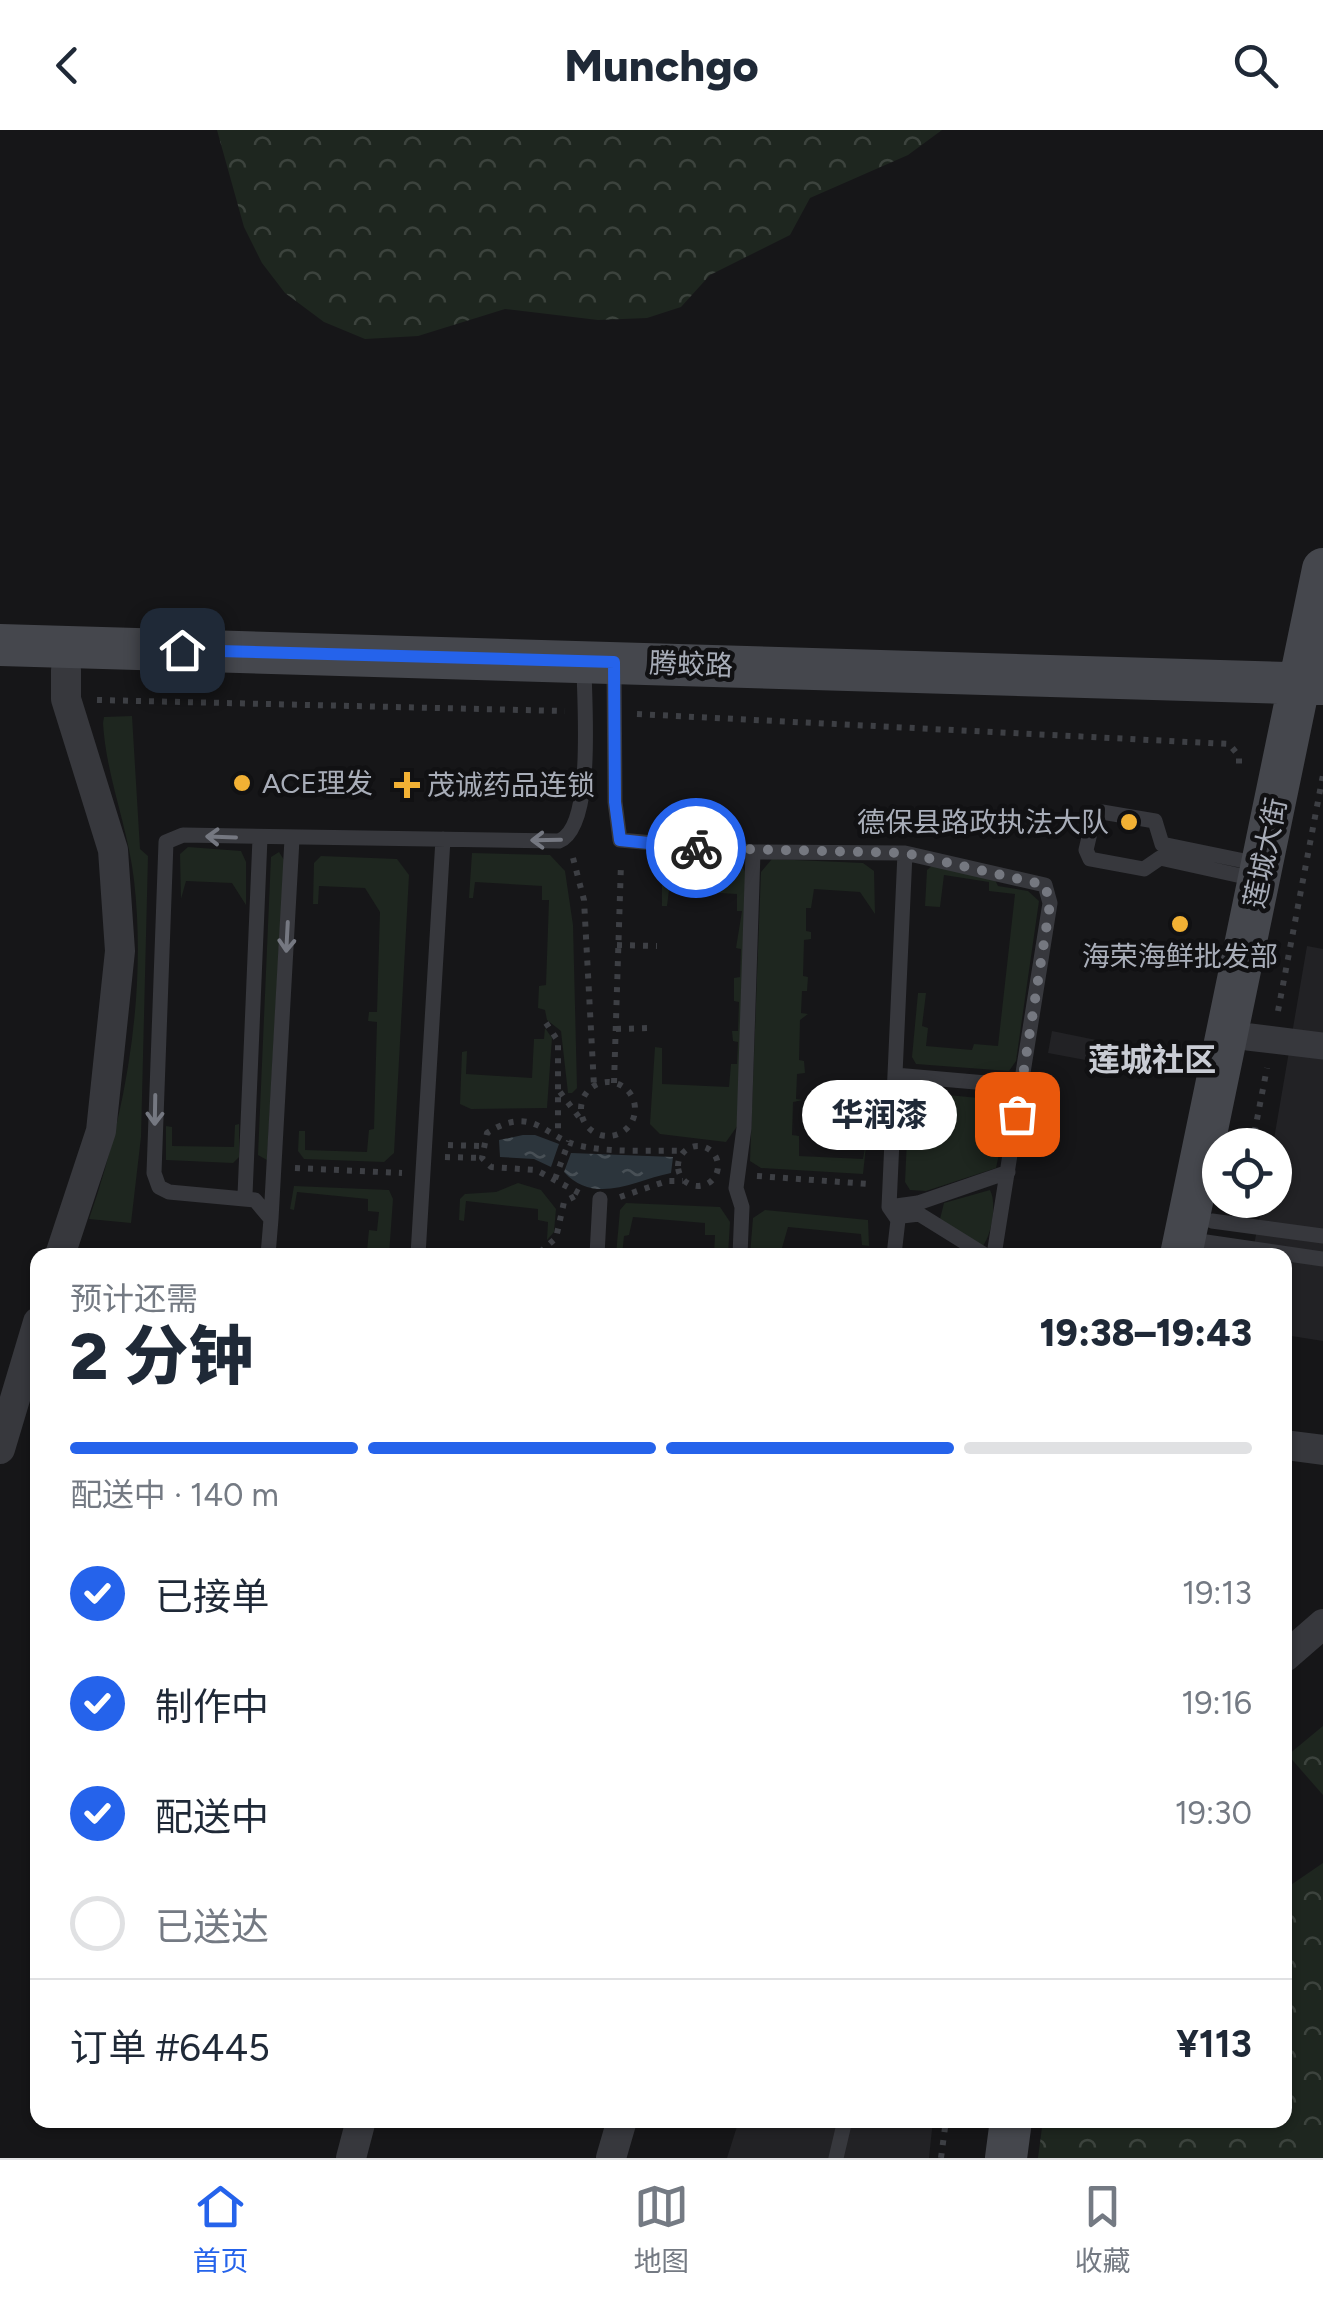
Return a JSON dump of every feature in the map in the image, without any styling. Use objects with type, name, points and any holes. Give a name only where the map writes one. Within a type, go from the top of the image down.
[{"type":"main road","name":"莲城大街","points":[[1232,1128],[1261,1038],[1313,690],[1323,569]]},
{"type":"main road","name":"腾蛟路","points":[[0,645],[600,684]]},
{"type":"main road","name":"腾蛟路","points":[[1,668],[66,685],[600,684],[1313,690]]},
{"type":"main road","name":"莲城大街","points":[[1201,1243],[1261,872],[1313,690]]},
{"type":"main road","points":[[1201,1243],[1208,1218]]},
{"type":"main road","points":[[984,2158],[988,2128]]},
{"type":"main road","points":[[1006,2158],[1010,2128]]},
{"type":"street","points":[[62,1248],[101,1131],[120,951],[114,850],[66,685]]},
{"type":"street","points":[[0,1449],[30,1349]]},
{"type":"street","points":[[1292,1446],[1323,1450]]},
{"type":"street","points":[[1292,1650],[1323,1624]]},
{"type":"street","points":[[351,2158],[359,2128]]},
{"type":"street","points":[[611,2158],[620,2128]]},
{"type":"lane","points":[[271,1218],[263,1206],[245,1195],[169,1192],[159,1186],[154,1173],[166,842],[183,836],[569,837],[576,827],[582,802],[600,684]]},
{"type":"lane","points":[[600,684],[616,831],[620,840],[628,844],[754,852],[905,853],[1045,885],[1050,894],[995,1248]]},
{"type":"lane","points":[[1102,812],[1155,821],[1162,844],[1261,872],[1160,858],[1148,869],[1090,858],[1086,850],[1094,816],[1102,812]]},
{"type":"lane","points":[[245,1195],[260,838]]},
{"type":"lane","points":[[269,1248],[292,839]]},
{"type":"lane","points":[[418,1248],[443,839]]},
{"type":"lane","points":[[740,1248],[742,1207],[736,1196],[744,1128],[754,852]]},
{"type":"lane","points":[[894,1248],[890,1186],[905,853]]},
{"type":"lane","points":[[1261,1038],[1323,1040]]},
{"type":"lane","points":[[1261,1038],[1323,1052]]},
{"type":"lane","points":[[895,1075],[1022,1086]]},
{"type":"lane","points":[[893,1214],[1008,1172]]},
{"type":"lane","points":[[597,1248],[600,1199]]},
{"type":"lane","points":[[893,1214],[919,1214],[974,1248]]},
{"type":"lane","points":[[1201,1243],[1323,1236]]},
{"type":"lane","points":[[1201,1243],[1239,1248]]},
{"type":"lane","points":[[1292,1255],[1323,1259]]},
{"type":"lane","points":[[836,2158],[843,2128]]},
{"type":"path","points":[[66,685],[600,684],[1229,744],[1239,756],[1236,785]]},
{"type":"path","points":[[1253,1128],[1261,1038],[1323,775]]},
{"type":"path","points":[[569,837],[584,900],[594,1086],[581,1109],[586,1125]]},
{"type":"path","points":[[614,1083],[622,853],[628,844]]},
{"type":"path","points":[[617,944],[657,946]]},
{"type":"path","points":[[546,1024],[556,1034],[558,1134]]},
{"type":"path","points":[[616,1029],[651,1028]]},
{"type":"path","points":[[559,1090],[572,1112],[586,1125],[609,1136],[625,1130],[634,1116],[632,1098],[614,1083],[594,1086]]},
{"type":"path","points":[[482,1158],[487,1133],[507,1124],[532,1123],[558,1134],[568,1144],[684,1151],[704,1146],[714,1155],[718,1168],[708,1184],[695,1187],[683,1181],[600,1199]]},
{"type":"path","points":[[608,1148],[609,1136]]},
{"type":"path","points":[[555,1179],[568,1144]]},
{"type":"path","points":[[424,1158],[482,1146]]},
{"type":"path","points":[[683,1181],[678,1163],[684,1151]]},
{"type":"path","points":[[274,1168],[482,1158],[499,1172],[526,1169],[589,1197],[576,1195],[564,1202],[556,1238],[545,1248]]},
{"type":"path","points":[[737,1175],[890,1186]]},
{"type":"path","points":[[942,2158],[945,2128]]},
{"type":"shaded area","points":[[1307,946],[1323,949],[1323,1341],[1292,1336],[1292,1248],[1253,1248],[1259,1218],[1292,1218],[1292,1128],[1276,1128]]},
{"type":"shaded area","points":[[1052,1031],[1170,1055],[1166,1075],[1048,1053]]},
{"type":"shaded area","points":[[736,2128],[932,2128],[929,2158],[727,2158]]},
{"type":"green space","points":[[217,130],[942,130],[908,155],[810,198],[790,235],[710,275],[681,307],[647,318],[598,320],[505,309],[418,336],[365,339],[324,322],[285,293],[262,263],[244,227]]},
{"type":"green space","points":[[132,716],[140,849],[148,856],[141,1137],[131,1223],[89,1219],[123,1095],[138,966],[134,880],[103,723],[104,717]]},
{"type":"green space","points":[[188,847],[241,851],[246,862],[246,905],[232,883],[186,881],[181,899],[180,854]]},
{"type":"green space","points":[[279,852],[284,860],[267,1160],[258,1155],[271,857]]},
{"type":"green space","points":[[472,853],[550,855],[565,871],[573,925],[577,1088],[572,1093],[568,1093],[561,1031],[547,1020],[545,1010],[538,1008],[539,986],[546,985],[549,900],[542,900],[542,886],[475,882],[473,898],[469,898]]},
{"type":"green space","points":[[321,856],[397,859],[409,875],[394,1153],[384,1162],[304,1159],[298,1151],[299,1131],[305,1131],[305,1150],[367,1152],[369,1130],[374,1129],[377,1022],[368,1021],[369,1012],[377,1012],[380,912],[365,888],[319,886],[318,904],[313,904],[314,863]]},
{"type":"green space","points":[[772,859],[863,863],[874,871],[875,914],[860,892],[814,889],[811,908],[806,908],[806,931],[811,932],[811,939],[804,940],[803,976],[808,977],[807,991],[802,991],[801,1013],[808,1014],[800,1020],[799,1060],[804,1061],[805,1073],[797,1074],[796,1099],[803,1100],[793,1102],[792,1135],[799,1136],[799,1156],[863,1159],[867,1136],[863,1174],[761,1168],[750,1161],[761,872]]},
{"type":"green space","points":[[675,863],[741,865],[748,876],[738,1125],[726,1142],[660,1134],[650,1124],[655,1047],[662,1048],[662,1084],[729,1087],[731,1064],[737,1064],[738,1042],[733,1041],[732,1031],[738,1031],[739,1002],[734,1001],[734,978],[740,977],[741,949],[736,948],[742,911],[737,911],[737,894],[669,890],[667,906],[662,906],[662,874]]},
{"type":"green space","points":[[934,864],[993,876],[998,886],[1028,891],[1039,901],[1016,1061],[1009,1071],[916,1064],[912,1057],[918,993],[926,993],[922,1026],[928,1028],[926,1046],[972,1050],[974,1044],[998,1046],[1015,894],[989,891],[989,882],[944,875],[940,907],[925,906],[927,870]]},
{"type":"green space","points":[[545,1028],[552,1038],[547,1108],[471,1109],[460,1104],[462,1052],[467,1051],[466,1074],[532,1078],[534,1039],[544,1039]]},
{"type":"green space","points":[[917,1092],[999,1100],[1004,1105],[1006,1121],[996,1168],[926,1191],[910,1190],[905,1182],[909,1097]]},
{"type":"green space","points":[[239,1124],[239,1157],[233,1163],[166,1160],[166,1126],[172,1127],[172,1146],[234,1147],[235,1125]]},
{"type":"green space","points":[[518,1183],[541,1190],[556,1209],[554,1232],[547,1240],[548,1222],[538,1220],[538,1209],[466,1201],[464,1221],[459,1220],[460,1199],[465,1194],[496,1192]]},
{"type":"green space","points":[[294,1186],[389,1190],[393,1199],[390,1248],[367,1248],[369,1230],[377,1231],[379,1212],[368,1211],[368,1199],[297,1192],[294,1210],[290,1209]]},
{"type":"green space","points":[[990,1190],[992,1219],[982,1247],[940,1219],[944,1203]]},
{"type":"green space","points":[[626,1203],[720,1207],[730,1222],[728,1248],[714,1248],[715,1235],[705,1235],[705,1223],[633,1217],[623,1248],[617,1248],[620,1210]]},
{"type":"green space","points":[[765,1210],[868,1220],[869,1246],[862,1245],[861,1234],[788,1227],[782,1248],[751,1248],[753,1218]]},
{"type":"green space","points":[[1323,1726],[1323,1795],[1292,1760],[1292,1752]]},
{"type":"green space","points":[[1323,1863],[1323,2158],[1038,2158],[1042,2128],[1292,2128],[1292,1884]]},
{"type":"water","points":[[523,1135],[559,1144],[551,1167],[534,1159],[500,1157],[499,1140]]},
{"type":"water","points":[[571,1153],[673,1157],[671,1173],[602,1189],[576,1182],[564,1172]]},
{"type":"way so far","points":[[696,848],[905,853],[1045,885],[1050,904],[1017,1114]]},
{"type":"place","name":"ACE理发","points":[[242,783]]},
{"type":"place","name":"茂诚药品连锁","points":[[407,785]]},
{"type":"place","name":"德保县路政执法大队","points":[[1129,822]]},
{"type":"place","name":"海荣海鲜批发部","points":[[1180,924]]},
{"type":"place","name":"华润漆","points":[[1017,1114]]},
{"type":"district","name":"莲城社区","points":[[1152,1060]]},
{"type":"route","points":[[182,650],[614,662],[616,831],[620,840],[628,844],[696,848]]}]
